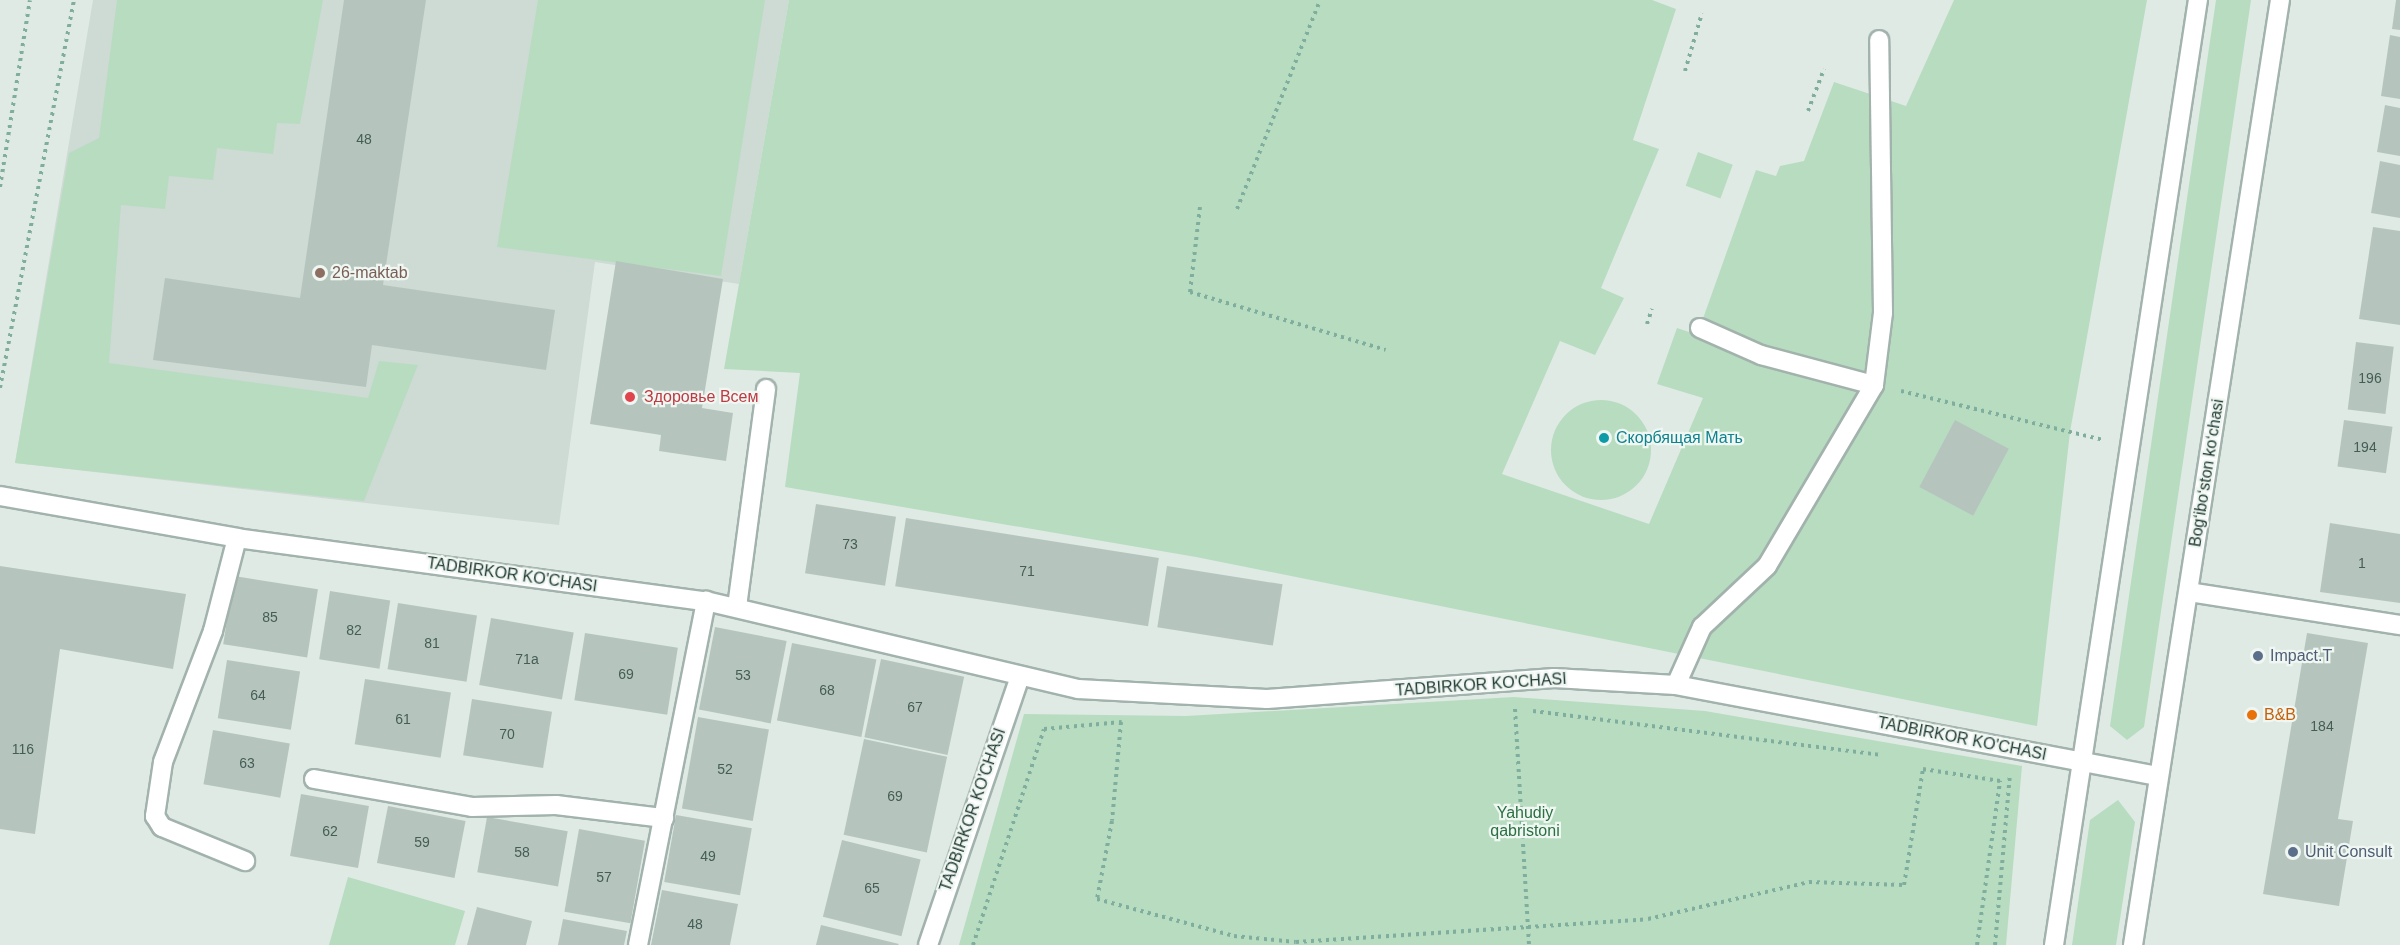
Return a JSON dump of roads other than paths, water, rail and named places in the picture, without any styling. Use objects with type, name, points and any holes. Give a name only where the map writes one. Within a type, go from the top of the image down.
[{"type":"street","points":[[2054,945],[2198,0]]},
{"type":"street","name":"Bogʻiboʻston koʻchasi","points":[[2133,945],[2280,0]]},
{"type":"street","points":[[1676,685],[1702,627],[1767,566],[1874,385],[1882,313],[1879,40]]},
{"type":"street","points":[[1700,328],[1761,355],[1874,385]]},
{"type":"street","points":[[737,607],[766,389]]},
{"type":"street","name":"TADBIRKOR KO'CHASI","points":[[0,496],[237,538],[706,601],[1020,676],[1089,690],[1224,699],[1325,697],[1513,680],[1676,685],[2159,776]]},
{"type":"street","points":[[237,538],[213,631],[163,762],[155,816],[162,827],[245,861]]},
{"type":"street","points":[[2189,592],[2400,624]]},
{"type":"street","points":[[638,945],[706,601]]},
{"type":"street","name":"TADBIRKOR KO'CHASI","points":[[928,945],[1020,676]]},
{"type":"street","points":[[314,779],[472,807],[556,805],[664,818]]},
{"type":"place","name":"26-maktab","points":[[320,273]]},
{"type":"place","name":"Здоровье Всем","points":[[630,397]]},
{"type":"place","name":"Скорбящая Мать","points":[[1604,438]]},
{"type":"place","name":"Impact.T","points":[[2258,656]]},
{"type":"place","name":"B&B","points":[[2252,715]]},
{"type":"place","name":"Unit Consult","points":[[2293,852]]},
{"type":"park label","name":"Yahudiy qabristoni","points":[[1525,822]]}]
